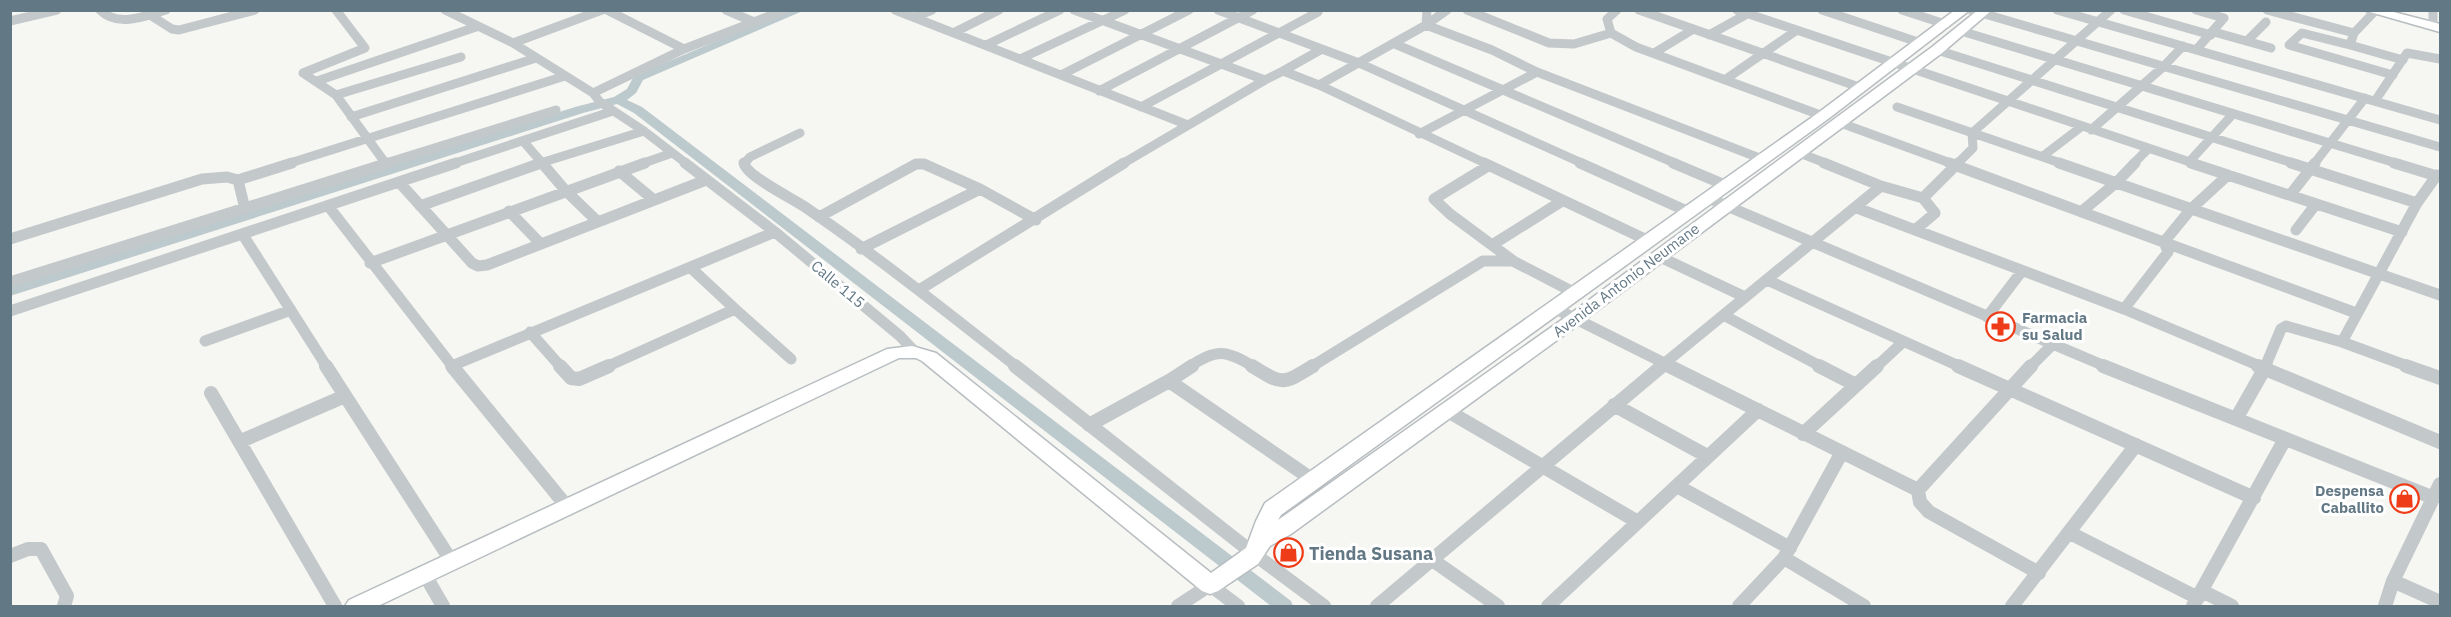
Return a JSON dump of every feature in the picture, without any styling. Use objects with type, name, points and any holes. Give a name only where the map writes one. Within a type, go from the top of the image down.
[{"type":"street","points":[[10,21],[57,10]]},
{"type":"street","points":[[100,10],[109,19],[118,20],[166,10]]},
{"type":"street","points":[[150,15],[172,29],[179,30],[255,10]]},
{"type":"street","points":[[336,10],[365,48],[303,73],[336,95],[387,164]]},
{"type":"street","name":"Calle 115","points":[[445,10],[513,43],[593,93],[607,107],[644,131],[775,232],[900,336],[915,352],[929,357],[1213,582]]},
{"type":"street","points":[[513,43],[604,10],[684,49]]},
{"type":"street","points":[[726,10],[754,22]]},
{"type":"street","points":[[593,93],[684,49],[785,10]]},
{"type":"street","points":[[895,10],[1188,125]]},
{"type":"street","points":[[915,17],[932,10]]},
{"type":"street","points":[[955,32],[999,10]]},
{"type":"street","points":[[986,45],[1060,10]]},
{"type":"street","points":[[1074,10],[1265,80]]},
{"type":"street","points":[[1020,59],[1125,10]]},
{"type":"street","points":[[1061,75],[1189,10]]},
{"type":"street","points":[[1218,10],[1359,63],[1689,212]]},
{"type":"street","points":[[1099,91],[1253,10]]},
{"type":"street","points":[[1426,24],[1427,10]]},
{"type":"street","points":[[1319,86],[1395,44],[1447,10]]},
{"type":"street","points":[[1467,10],[1549,43],[1574,44],[1611,33],[1654,53],[2356,313]]},
{"type":"street","points":[[1611,33],[1607,19],[1617,10]]},
{"type":"street","points":[[1639,10],[1860,87]]},
{"type":"street","points":[[1737,10],[2008,103],[2402,232]]},
{"type":"street","points":[[1902,10],[2056,61],[2439,176],[2417,203],[2342,342]]},
{"type":"street","points":[[2057,10],[2440,120]]},
{"type":"street","points":[[1972,133],[2111,10]]},
{"type":"street","points":[[2124,10],[2271,48]]},
{"type":"street","points":[[2196,10],[2224,18],[2196,50]]},
{"type":"street","points":[[2267,10],[2354,33]]},
{"type":"street","points":[[2391,10],[2437,21]]},
{"type":"street","points":[[1827,11],[2031,81],[2417,203]]},
{"type":"street","points":[[1976,11],[2440,147]]},
{"type":"street","name":"Avenida Antonio Neumane","points":[[1255,551],[1265,519],[1273,509],[1575,293],[1725,206],[1797,152],[1860,87],[1893,63],[1929,46],[1976,11]]},
{"type":"street","points":[[2350,45],[2354,33],[2373,11],[2437,21]]},
{"type":"street","points":[[1141,107],[1317,12]]},
{"type":"street","points":[[1709,35],[1747,14]]},
{"type":"street","points":[[2247,41],[2266,22]]},
{"type":"street","points":[[1426,24],[1492,50],[1537,72],[1762,159]]},
{"type":"street","points":[[317,81],[476,27]]},
{"type":"street","points":[[1654,53],[1692,30]]},
{"type":"street","points":[[1726,79],[1797,30]]},
{"type":"street","points":[[2392,75],[2289,45],[2302,33],[2403,60]]},
{"type":"street","points":[[1395,44],[1725,185]]},
{"type":"street","name":"Avenida Antonio Neumane","points":[[1178,606],[1576,318],[1654,249],[1689,212],[1725,185],[1762,159],[1910,69],[1929,46]]},
{"type":"street","points":[[2043,156],[2118,108],[2183,46]]},
{"type":"street","points":[[919,290],[1036,220],[1091,183],[1322,49]]},
{"type":"street","points":[[2290,195],[2349,120],[2392,75],[2407,53],[2440,59]]},
{"type":"street","points":[[336,95],[461,57]]},
{"type":"street","points":[[351,117],[536,58]]},
{"type":"street","points":[[1283,71],[1562,201],[1745,297]]},
{"type":"street","points":[[1419,134],[1537,72]]},
{"type":"street","points":[[10,239],[202,179],[227,177],[238,180],[565,76]]},
{"type":"street","points":[[10,311],[523,141],[607,107]]},
{"type":"street","points":[[1897,107],[2440,296]]},
{"type":"street","points":[[10,282],[245,210],[556,110]]},
{"type":"street","points":[[2189,162],[2233,114]]},
{"type":"street","points":[[420,206],[644,131]]},
{"type":"street","points":[[800,133],[750,157],[744,163],[745,169],[752,176],[781,191],[819,217],[919,290],[1089,425],[1324,606]]},
{"type":"street","points":[[1923,198],[1973,148],[1972,133]]},
{"type":"street","points":[[523,141],[565,190],[597,221]]},
{"type":"street","points":[[2081,212],[2117,182],[2148,149]]},
{"type":"street","points":[[1797,152],[1881,186],[1923,198],[1935,213],[1915,230]]},
{"type":"street","points":[[370,263],[565,190],[672,153]]},
{"type":"street","points":[[819,217],[916,164],[930,164],[1036,220]]},
{"type":"street","points":[[1488,166],[1434,199],[1450,214],[1513,261],[1575,293]]},
{"type":"street","points":[[619,171],[654,200]]},
{"type":"street","points":[[2164,242],[2191,209],[2228,175]]},
{"type":"street","points":[[238,180],[245,210]]},
{"type":"street","points":[[399,182],[472,263],[478,266],[487,265],[706,180]]},
{"type":"street","points":[[1377,606],[1614,405],[1881,186]]},
{"type":"street","points":[[861,249],[980,189]]},
{"type":"street","points":[[1708,198],[2052,345],[2434,498]]},
{"type":"street","points":[[1492,245],[1562,201]]},
{"type":"street","points":[[2296,230],[2316,204]]},
{"type":"street","points":[[329,207],[370,263],[568,508]]},
{"type":"street","points":[[1857,208],[2124,309],[2440,442]]},
{"type":"street","points":[[509,211],[540,243]]},
{"type":"street","points":[[454,365],[775,232]]},
{"type":"street","points":[[243,235],[452,562]]},
{"type":"street","points":[[2124,309],[2168,252],[2164,242]]},
{"type":"street","points":[[1089,425],[1169,381],[1204,357],[1222,352],[1233,354],[1275,380],[1288,381],[1483,261],[1513,261]]},
{"type":"street","points":[[691,268],[791,359]]},
{"type":"street","points":[[1987,317],[2022,271]]},
{"type":"street","points":[[1767,280],[2254,498]]},
{"type":"street","points":[[1554,308],[1918,490]]},
{"type":"street","points":[[530,332],[571,378],[579,379],[735,309]]},
{"type":"street","points":[[205,340],[291,310]]},
{"type":"street","points":[[1725,316],[1856,385]]},
{"type":"street","points":[[2236,420],[2265,367],[2281,329],[2286,326],[2342,342],[2440,378]]},
{"type":"street","points":[[1803,434],[1903,342]]},
{"type":"street","points":[[1918,490],[2009,388],[2052,345]]},
{"type":"street","points":[[357,606],[894,353],[915,352]]},
{"type":"street","points":[[1169,381],[1313,480]]},
{"type":"street","points":[[211,393],[335,606]]},
{"type":"street","points":[[241,441],[345,396]]},
{"type":"street","points":[[1614,405],[1707,456]]},
{"type":"street","points":[[1446,410],[1638,522]]},
{"type":"street","points":[[1548,606],[1758,410]]},
{"type":"street","points":[[2198,599],[2285,439]]},
{"type":"street","points":[[2013,606],[2136,445]]},
{"type":"street","points":[[1739,606],[1787,553],[1842,452]]},
{"type":"street","points":[[2385,606],[2393,581],[2440,484]]},
{"type":"street","points":[[1677,486],[1787,553],[1864,606]]},
{"type":"street","points":[[1918,490],[1920,502],[1929,512],[2039,573]]},
{"type":"street","points":[[2070,532],[2198,599],[2232,606]]},
{"type":"street","points":[[10,556],[28,549],[41,549],[67,596],[67,603],[64,606]]},
{"type":"street","points":[[1431,559],[1498,606]]},
{"type":"street","points":[[425,575],[443,606]]},
{"type":"street","points":[[2393,581],[2440,602]]},
{"type":"street","points":[[1213,582],[1238,606]]},
{"type":"waterway","points":[[618,100],[632,91],[638,78],[800,10]]},
{"type":"waterway","points":[[10,292],[579,110],[618,100]]},
{"type":"waterway","points":[[618,100],[638,110],[1284,606]]},
{"type":"place","name":"Farmacia su Salud","points":[[2001,326]]},
{"type":"place","name":"Despensa Caballito","points":[[2405,499]]},
{"type":"place","name":"Tienda Susana","points":[[1288,553]]}]
